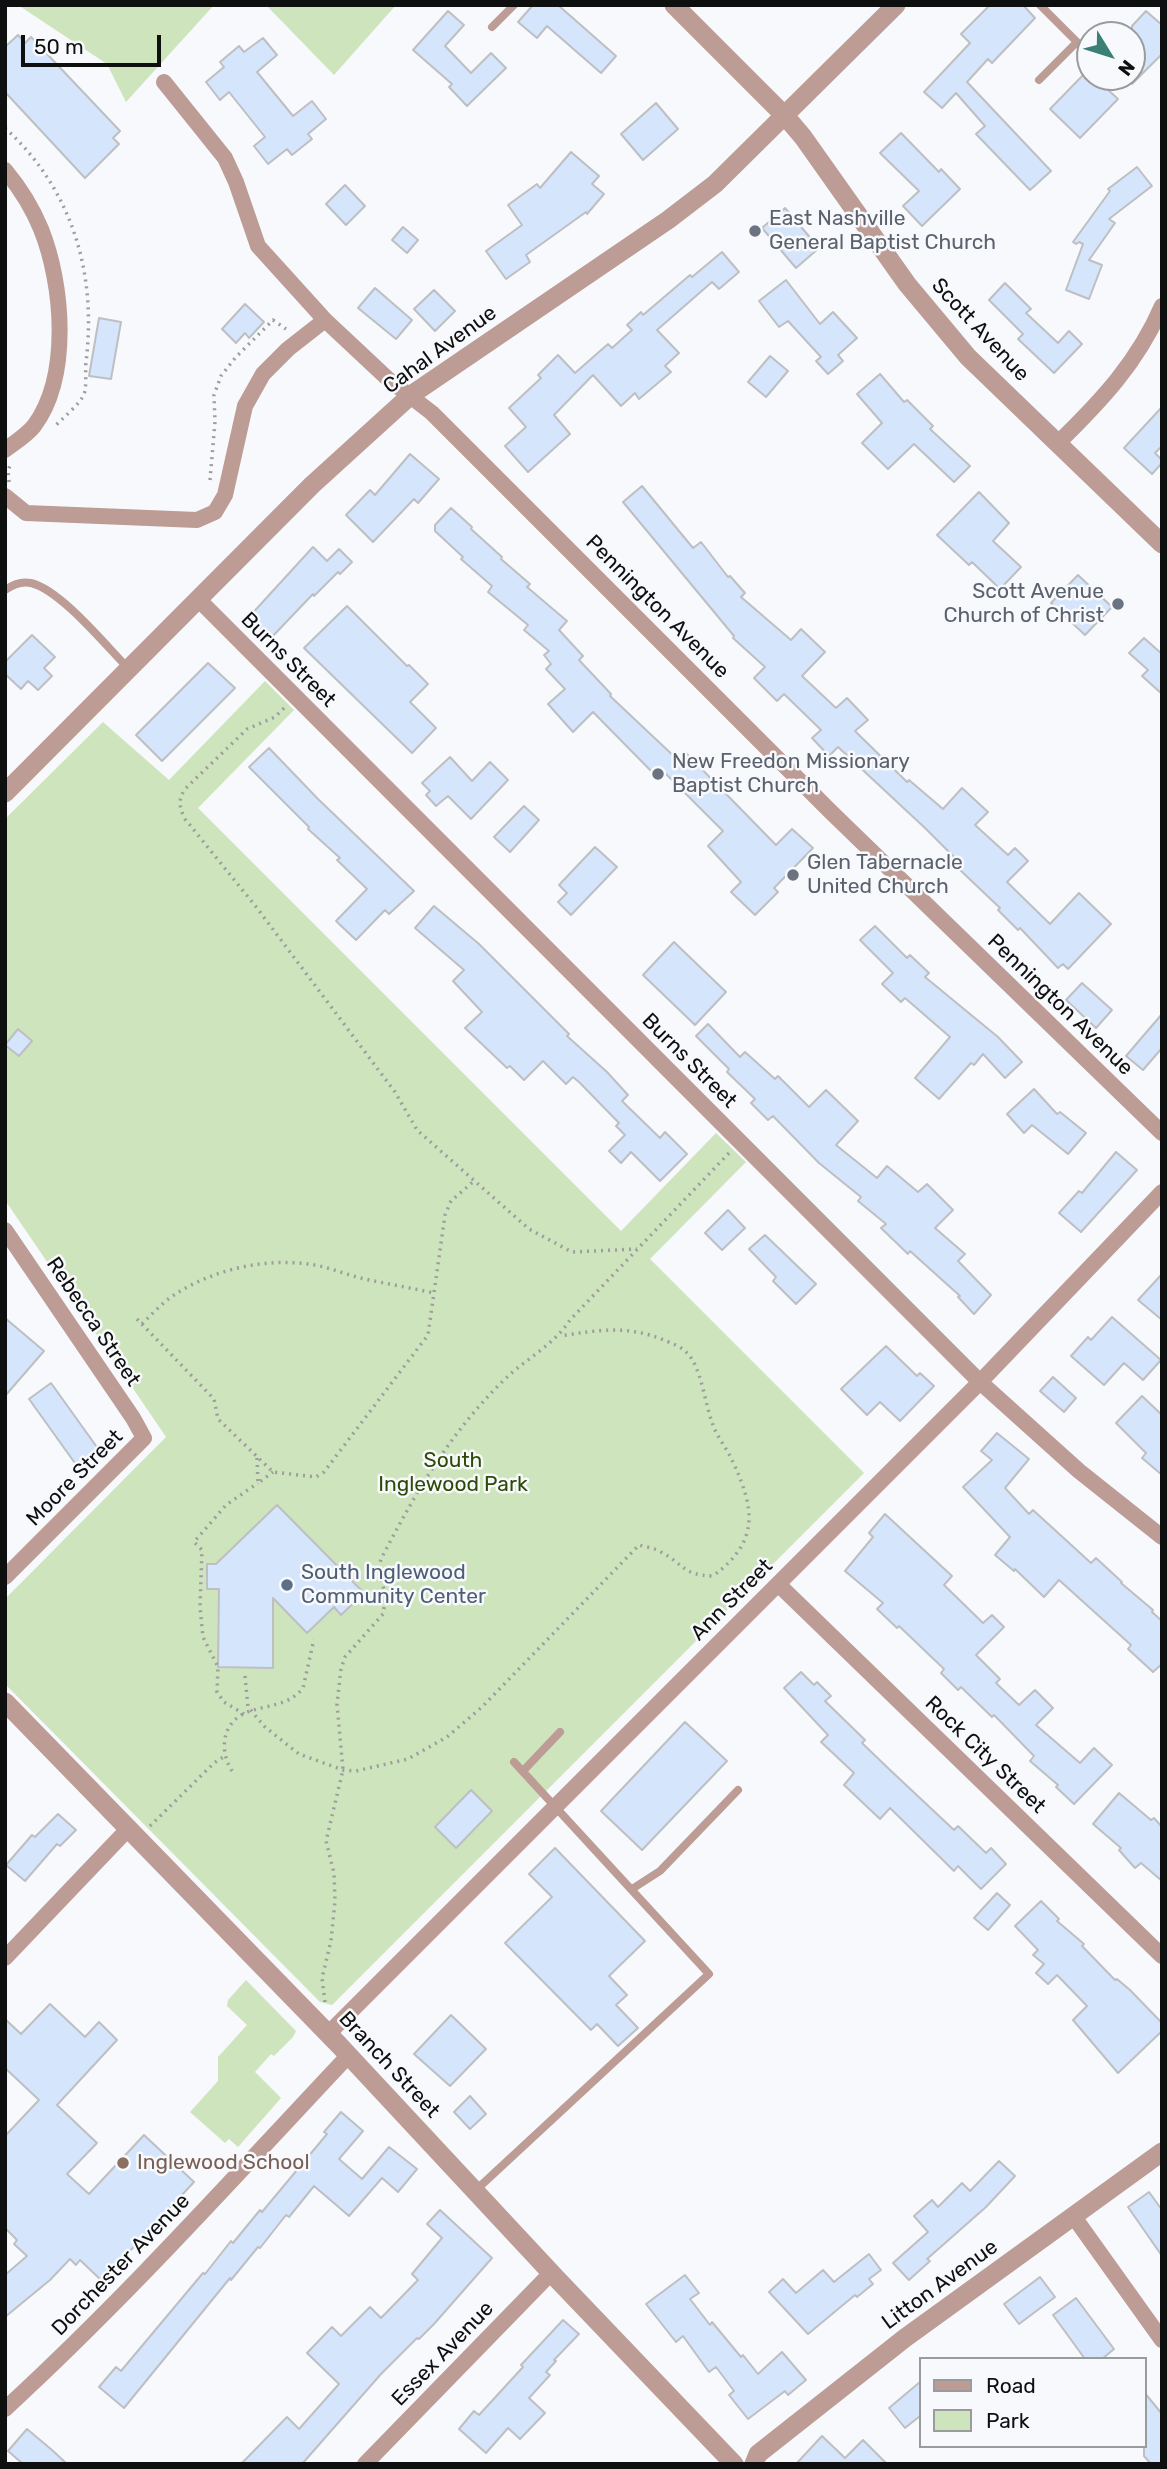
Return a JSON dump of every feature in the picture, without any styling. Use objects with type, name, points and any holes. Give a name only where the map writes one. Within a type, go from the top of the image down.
[{"type":"street","name":"Scott Avenue","points":[[674,5],[803,137],[907,284],[968,357],[1162,544]]},
{"type":"street","name":"Cahal Avenue","points":[[5,793],[312,485],[411,395],[715,184],[786,117],[896,5]]},
{"type":"street","name":"Pennington Avenue","points":[[164,82],[225,158],[258,246],[325,320],[388,379],[432,413],[831,812],[1161,1131]]},
{"type":"street","points":[[5,170],[22,190],[41,229],[54,267],[59,307],[58,358],[48,401],[33,427],[9,455]]},
{"type":"street","points":[[1058,443],[1104,397],[1149,336],[1162,306]]},
{"type":"street","points":[[7,490],[26,513],[197,520],[215,512],[225,495],[245,406],[263,374],[288,349],[325,320]]},
{"type":"street","name":"Burns Street","points":[[199,600],[980,1381],[1079,1472],[1162,1537]]},
{"type":"street","name":"Ann Street","points":[[328,2034],[980,1381],[1162,1192]]},
{"type":"street","name":"Rebecca Street","points":[[5,1230],[144,1438]]},
{"type":"street","name":"Moore Street","points":[[5,1577],[144,1438]]},
{"type":"street","name":"Rock City Street","points":[[778,1584],[1162,1955]]},
{"type":"street","name":"Branch Street","points":[[5,1702],[138,1829],[551,2273],[734,2464]]},
{"type":"street","points":[[5,1958],[138,1829]]},
{"type":"street","name":"Dorchester Avenue","points":[[5,2409],[57,2362],[155,2263],[349,2055]]},
{"type":"street","name":"Litton Avenue","points":[[754,2464],[758,2454],[834,2392],[1162,2152]]},
{"type":"street","points":[[1074,2217],[1162,2340]]},
{"type":"street","name":"Essex Avenue","points":[[365,2464],[551,2273]]},
{"type":"lane","points":[[492,27],[514,5]]},
{"type":"lane","points":[[1039,80],[1077,42],[1040,5]]},
{"type":"lane","points":[[5,590],[12,585],[29,582],[54,595],[129,669]]},
{"type":"lane","points":[[523,1771],[559,1732]]},
{"type":"lane","points":[[475,2191],[709,1974],[514,1762]]},
{"type":"lane","points":[[632,1889],[660,1871],[738,1790]]},
{"type":"path","points":[[5,128],[27,148],[52,184],[75,231],[85,278],[90,328],[85,395],[53,428]]},
{"type":"path","points":[[209,486],[215,422],[214,396],[221,376],[273,320],[283,329],[288,329]]},
{"type":"path","points":[[7,490],[9,455]]},
{"type":"path","points":[[294,695],[275,717],[247,729],[185,789],[179,798],[180,810],[185,819],[257,908],[395,1091],[417,1129],[529,1229],[572,1252],[638,1249]]},
{"type":"path","points":[[328,2008],[323,1999],[322,1978],[331,1941],[335,1901],[334,1873],[326,1840],[344,1770],[337,1704],[341,1669],[345,1657],[383,1614],[386,1597],[378,1568],[382,1557],[415,1492],[439,1456],[475,1411],[528,1358],[559,1336],[570,1320],[740,1142]]},
{"type":"path","points":[[137,1319],[215,1399],[218,1419],[273,1472],[316,1477],[324,1472],[428,1335],[445,1215],[451,1201],[474,1181]]},
{"type":"path","points":[[142,1324],[170,1299],[188,1288],[233,1269],[282,1262],[311,1264],[364,1279],[434,1293]]},
{"type":"path","points":[[245,1676],[246,1700],[252,1712],[265,1727],[299,1754],[344,1770],[356,1771],[408,1759],[447,1737],[482,1707],[639,1545],[661,1552],[680,1567],[698,1575],[713,1576],[736,1556],[749,1532],[749,1504],[732,1459],[713,1426],[694,1362],[686,1351],[646,1333],[618,1329],[559,1336]]},
{"type":"path","points":[[257,1457],[258,1483]]},
{"type":"path","points":[[244,1714],[224,1702],[217,1692],[218,1667],[202,1637],[202,1550],[194,1542],[226,1505],[273,1472]]},
{"type":"path","points":[[232,1771],[225,1756],[224,1741],[228,1730],[244,1714],[281,1703],[303,1688],[314,1639]]},
{"type":"path","points":[[138,1829],[225,1756]]},
{"type":"green space","points":[[18,5],[214,5],[126,102],[107,64]]},
{"type":"green space","points":[[266,5],[396,5],[334,75]]},
{"type":"green space","name":"South Inglewood Park","points":[[265,681],[294,710],[198,808],[621,1231],[716,1133],[746,1162],[650,1259],[864,1473],[332,2005],[320,2002],[5,1684],[5,1599],[166,1437],[5,1200],[5,819],[103,722],[169,780]]},
{"type":"green space","points":[[246,1980],[296,2031],[274,2056],[271,2054],[255,2072],[281,2098],[238,2147],[229,2139],[225,2143],[190,2112],[218,2081],[218,2057],[247,2025],[227,2006],[228,2000]]},
{"type":"building","points":[[533,5],[558,5],[616,56],[601,73],[547,26],[537,38],[518,22]]},
{"type":"building","points":[[990,5],[1023,5],[1035,18],[992,63],[988,59],[967,82],[1051,171],[1030,190],[976,134],[985,126],[956,93],[942,108],[924,92],[970,43],[961,34]]},
{"type":"building","points":[[448,11],[464,25],[445,46],[471,73],[491,53],[506,68],[467,106],[449,87],[452,84],[413,50]]},
{"type":"building","points":[[1146,11],[1162,25],[1162,54],[1146,70],[1146,21],[1137,21]]},
{"type":"building","points":[[18,35],[25,43],[31,37],[120,131],[113,138],[119,144],[85,178],[5,92],[5,47]]},
{"type":"building","points":[[263,38],[277,55],[257,72],[293,116],[312,101],[326,119],[308,134],[312,139],[292,155],[287,149],[268,164],[254,146],[265,137],[229,92],[220,100],[206,82],[224,67],[220,62],[239,46],[244,52]]},
{"type":"building","points":[[1076,82],[1076,91],[1109,91],[1118,99],[1080,138],[1050,109]]},
{"type":"building","points":[[656,103],[678,129],[643,160],[621,134]]},
{"type":"building","points":[[901,133],[939,172],[941,169],[960,189],[922,226],[903,206],[919,191],[880,153]]},
{"type":"building","points":[[571,152],[599,176],[592,184],[604,194],[587,214],[586,212],[526,255],[530,262],[506,279],[486,251],[522,225],[508,205],[537,184],[540,188]]},
{"type":"building","points":[[1137,167],[1152,186],[1109,219],[1115,223],[1089,260],[1102,265],[1089,299],[1066,290],[1083,244],[1073,242],[1110,191],[1108,189]]},
{"type":"building","points":[[345,185],[365,206],[346,225],[326,204]]},
{"type":"building","points":[[785,208],[819,248],[796,268],[762,228]]},
{"type":"building","points":[[403,227],[418,240],[407,253],[392,240]]},
{"type":"building","points":[[722,252],[739,272],[719,289],[712,282],[657,330],[679,353],[665,366],[671,372],[639,399],[635,393],[621,406],[593,375],[554,415],[570,434],[528,472],[505,446],[526,427],[509,408],[541,378],[538,375],[558,355],[575,373],[608,344],[612,348],[632,330],[627,325],[641,312],[643,315]]},
{"type":"building","points":[[786,280],[820,324],[833,312],[857,338],[838,355],[843,361],[828,374],[816,361],[821,357],[788,321],[779,327],[759,301]]},
{"type":"building","points":[[1005,283],[1031,309],[1026,313],[1058,343],[1069,331],[1082,344],[1054,373],[1018,339],[1023,334],[989,300]]},
{"type":"building","points":[[375,288],[412,320],[396,339],[358,308]]},
{"type":"building","points":[[434,290],[455,311],[435,331],[414,309]]},
{"type":"building","points":[[245,304],[264,322],[249,338],[245,333],[236,343],[222,329]]},
{"type":"building","points":[[99,318],[121,322],[111,379],[89,376]]},
{"type":"building","points":[[770,356],[788,371],[766,397],[748,382]]},
{"type":"building","points":[[880,374],[904,402],[907,400],[933,426],[930,429],[970,466],[954,482],[914,444],[888,469],[862,443],[882,423],[857,394]]},
{"type":"building","points":[[1162,407],[1162,446],[1155,453],[1162,463],[1152,474],[1124,448]]},
{"type":"building","points":[[410,454],[439,479],[418,503],[414,499],[373,542],[346,515],[370,490],[375,495]]},
{"type":"building","points":[[642,486],[693,548],[701,542],[728,577],[745,593],[741,597],[791,640],[801,629],[825,652],[802,676],[836,708],[847,698],[868,720],[855,731],[907,782],[909,780],[943,809],[962,788],[988,812],[975,825],[1008,855],[1015,848],[1028,861],[1007,882],[1050,924],[1079,893],[1111,924],[1068,969],[1063,964],[1058,968],[1020,928],[1018,930],[998,910],[1000,908],[959,869],[962,865],[838,747],[829,756],[812,738],[821,730],[784,694],[777,701],[754,678],[765,667],[733,638],[623,502]]},
{"type":"building","points":[[979,492],[1009,523],[993,541],[1021,567],[1000,589],[972,562],[969,565],[937,535]]},
{"type":"building","points":[[451,508],[530,584],[527,587],[567,621],[559,630],[583,656],[579,660],[610,696],[678,760],[686,753],[776,845],[792,829],[813,848],[774,888],[778,892],[755,915],[731,892],[741,882],[708,846],[723,831],[661,769],[655,775],[593,712],[573,732],[548,704],[565,689],[546,669],[551,664],[544,655],[549,651],[524,630],[528,625],[488,592],[492,586],[435,531],[435,525]]},
{"type":"building","points":[[313,547],[327,561],[339,549],[352,562],[314,596],[313,594],[271,638],[249,617]]},
{"type":"building","points":[[1078,575],[1112,607],[1085,635],[1051,603]]},
{"type":"building","points":[[347,606],[428,684],[410,702],[436,728],[412,753],[304,648]]},
{"type":"building","points":[[32,635],[55,657],[44,668],[52,676],[38,690],[28,681],[21,689],[5,674],[5,662]]},
{"type":"building","points":[[1144,638],[1162,654],[1162,694],[1142,676],[1148,670],[1129,653]]},
{"type":"building","points":[[208,663],[235,688],[162,761],[136,735]]},
{"type":"building","points":[[269,748],[414,891],[389,914],[385,910],[356,940],[336,921],[367,889],[337,860],[340,858],[308,829],[309,827],[249,767]]},
{"type":"building","points":[[450,757],[472,781],[490,762],[508,780],[471,819],[448,796],[436,806],[426,795],[430,791],[422,783]]},
{"type":"building","points":[[524,806],[539,820],[510,852],[494,837]]},
{"type":"building","points":[[595,847],[617,867],[571,915],[558,902],[567,893],[559,885]]},
{"type":"building","points":[[434,906],[479,944],[569,1034],[567,1036],[607,1072],[628,1095],[622,1101],[660,1138],[665,1132],[687,1154],[660,1181],[631,1152],[621,1163],[609,1151],[625,1135],[616,1126],[619,1123],[573,1077],[566,1084],[543,1061],[524,1080],[510,1066],[507,1068],[465,1028],[482,1012],[453,981],[464,970],[415,928]]},
{"type":"building","points":[[875,926],[907,958],[910,955],[929,973],[925,977],[998,1037],[1022,1062],[1005,1078],[983,1054],[974,1065],[971,1063],[939,1099],[915,1078],[950,1037],[905,998],[901,1002],[882,984],[893,973],[860,940]]},
{"type":"building","points":[[674,942],[726,992],[695,1025],[643,975]]},
{"type":"building","points":[[1082,983],[1112,1010],[1096,1028],[1066,1000]]},
{"type":"building","points":[[1162,1014],[1162,1048],[1143,1070],[1126,1056]]},
{"type":"building","points":[[708,1024],[740,1057],[745,1052],[775,1079],[778,1076],[809,1107],[826,1090],[858,1121],[836,1145],[877,1178],[887,1166],[918,1192],[927,1184],[953,1210],[935,1228],[965,1254],[958,1261],[991,1295],[974,1314],[958,1297],[960,1296],[881,1228],[886,1224],[858,1201],[861,1197],[819,1163],[773,1116],[768,1120],[751,1103],[755,1099],[696,1036]]},
{"type":"building","points":[[18,1029],[32,1041],[19,1056],[5,1045]]},
{"type":"building","points":[[1034,1089],[1057,1114],[1060,1112],[1086,1133],[1068,1154],[1032,1125],[1024,1133],[1007,1114]]},
{"type":"building","points":[[1116,1152],[1137,1170],[1081,1232],[1059,1213],[1079,1191],[1082,1193]]},
{"type":"building","points":[[728,1210],[745,1228],[722,1250],[705,1233]]},
{"type":"building","points":[[765,1235],[816,1284],[796,1304],[773,1281],[776,1277],[749,1249]]},
{"type":"building","points":[[1162,1274],[1162,1320],[1138,1300]]},
{"type":"building","points":[[1112,1317],[1161,1360],[1143,1380],[1124,1363],[1104,1385],[1071,1356],[1088,1337],[1091,1340]]},
{"type":"building","points":[[5,1318],[44,1351],[5,1396]]},
{"type":"building","points":[[886,1346],[917,1376],[920,1373],[934,1386],[900,1421],[880,1402],[867,1415],[841,1389]]},
{"type":"building","points":[[1053,1377],[1076,1398],[1064,1412],[1040,1391]]},
{"type":"building","points":[[51,1383],[99,1450],[77,1466],[29,1399]]},
{"type":"building","points":[[1142,1396],[1162,1415],[1162,1475],[1142,1458],[1146,1453],[1116,1423]]},
{"type":"building","points":[[997,1433],[1029,1459],[1005,1488],[1029,1514],[1033,1510],[1091,1563],[1096,1558],[1162,1621],[1162,1664],[1153,1672],[1128,1649],[1131,1645],[1059,1580],[1044,1597],[1015,1569],[1014,1571],[995,1555],[1010,1537],[963,1487],[992,1460],[981,1451]]},
{"type":"building","points":[[277,1505],[364,1593],[341,1615],[334,1607],[307,1633],[273,1598],[273,1668],[218,1667],[219,1589],[207,1589],[207,1564],[216,1564]]},
{"type":"building","points":[[885,1514],[952,1576],[944,1585],[983,1623],[992,1615],[1004,1627],[976,1655],[1000,1679],[996,1683],[1019,1705],[1035,1690],[1053,1708],[1036,1725],[1080,1763],[1094,1748],[1112,1765],[1074,1804],[1056,1787],[1058,1785],[1030,1761],[1034,1756],[994,1715],[992,1717],[961,1687],[958,1690],[941,1673],[944,1669],[877,1609],[883,1603],[845,1571],[873,1537],[869,1533]]},
{"type":"building","points":[[801,1672],[814,1685],[817,1682],[831,1696],[825,1701],[865,1740],[862,1743],[954,1830],[958,1826],[986,1853],[991,1848],[1006,1864],[981,1889],[958,1866],[954,1871],[890,1808],[880,1819],[844,1785],[854,1773],[821,1742],[828,1735],[784,1688]]},
{"type":"building","points":[[685,1722],[727,1761],[642,1850],[601,1811]]},
{"type":"building","points":[[471,1790],[492,1811],[456,1848],[435,1827]]},
{"type":"building","points":[[1119,1793],[1162,1827],[1162,1881],[1141,1863],[1135,1868],[1119,1850],[1121,1848],[1093,1824]]},
{"type":"building","points":[[58,1814],[76,1830],[60,1846],[57,1844],[25,1881],[6,1865],[32,1835],[35,1837]]},
{"type":"building","points":[[555,1848],[645,1941],[609,1976],[627,1995],[616,2005],[638,2028],[618,2046],[597,2024],[591,2030],[505,1943],[552,1897],[529,1874]]},
{"type":"building","points":[[997,1893],[1010,1905],[988,1930],[974,1918]]},
{"type":"building","points":[[1041,1901],[1115,1980],[1130,1990],[1162,2023],[1162,2031],[1118,2073],[1073,2020],[1087,2006],[1057,1975],[1048,1984],[1036,1973],[1044,1964],[1033,1955],[1038,1950],[1015,1926]]},
{"type":"building","points":[[50,2004],[85,2037],[99,2022],[117,2040],[57,2105],[97,2143],[67,2174],[89,2194],[144,2135],[194,2182],[102,2281],[80,2260],[76,2265],[70,2259],[50,2280],[5,2317],[5,2275],[27,2256],[14,2244],[17,2240],[5,2228],[5,2136],[39,2100],[5,2068],[5,2019],[21,2034]]},
{"type":"building","points":[[451,2015],[486,2049],[450,2086],[414,2054]]},
{"type":"building","points":[[470,2096],[486,2114],[470,2129],[454,2112]]},
{"type":"building","points":[[341,2112],[363,2131],[339,2159],[362,2179],[389,2147],[417,2169],[398,2192],[382,2178],[349,2216],[314,2186],[289,2217],[286,2215],[260,2248],[258,2247],[231,2280],[230,2278],[124,2408],[99,2387],[116,2367],[121,2371],[231,2241],[233,2243],[260,2210],[262,2212],[327,2134],[324,2132]]},
{"type":"building","points":[[999,2161],[1015,2176],[986,2207],[927,2259],[930,2261],[909,2280],[893,2263],[928,2232],[914,2216],[932,2200],[938,2207],[962,2183],[970,2191]]},
{"type":"building","points":[[1149,2192],[1162,2210],[1162,2256],[1128,2207]]},
{"type":"building","points":[[440,2210],[492,2258],[434,2324],[381,2374],[302,2464],[241,2464],[287,2417],[299,2429],[339,2384],[307,2353],[332,2327],[341,2336],[370,2307],[381,2318],[418,2280],[412,2274],[442,2238],[427,2224]]},
{"type":"building","points":[[869,2254],[881,2270],[869,2279],[873,2284],[857,2297],[855,2295],[808,2334],[769,2292],[783,2279],[796,2293],[823,2270],[834,2282]]},
{"type":"building","points":[[685,2275],[699,2293],[690,2299],[710,2325],[712,2322],[758,2374],[782,2352],[806,2380],[788,2395],[785,2391],[748,2419],[729,2395],[734,2391],[716,2367],[709,2372],[683,2336],[676,2342],[646,2304]]},
{"type":"building","points":[[1040,2277],[1055,2297],[1019,2324],[1004,2304]]},
{"type":"building","points":[[1076,2298],[1114,2349],[1104,2357],[1084,2357],[1053,2315]]},
{"type":"building","points":[[563,2320],[579,2334],[554,2360],[556,2361],[546,2372],[550,2375],[529,2398],[545,2413],[520,2439],[508,2428],[486,2453],[459,2429],[474,2411],[479,2415]]},
{"type":"building","points":[[918,2384],[918,2418],[905,2428],[889,2408]]},
{"type":"building","points":[[1146,2394],[1162,2414],[1162,2464],[1151,2464],[1144,2456]]},
{"type":"building","points":[[27,2429],[67,2464],[23,2464],[8,2451]]},
{"type":"building","points":[[822,2436],[845,2458],[863,2440],[887,2464],[796,2464]]},
{"type":"place","name":"East Nashville General Baptist Church","points":[[755,231]]},
{"type":"place","name":"Scott Avenue Church of Christ","points":[[1118,604]]},
{"type":"place","name":"New Freedon Missionary Baptist Church","points":[[658,774]]},
{"type":"place","name":"Glen Tabernacle United Church","points":[[793,875]]},
{"type":"place","name":"South Inglewood Community Center","points":[[287,1585]]},
{"type":"place","name":"Inglewood School","points":[[123,2163]]}]
